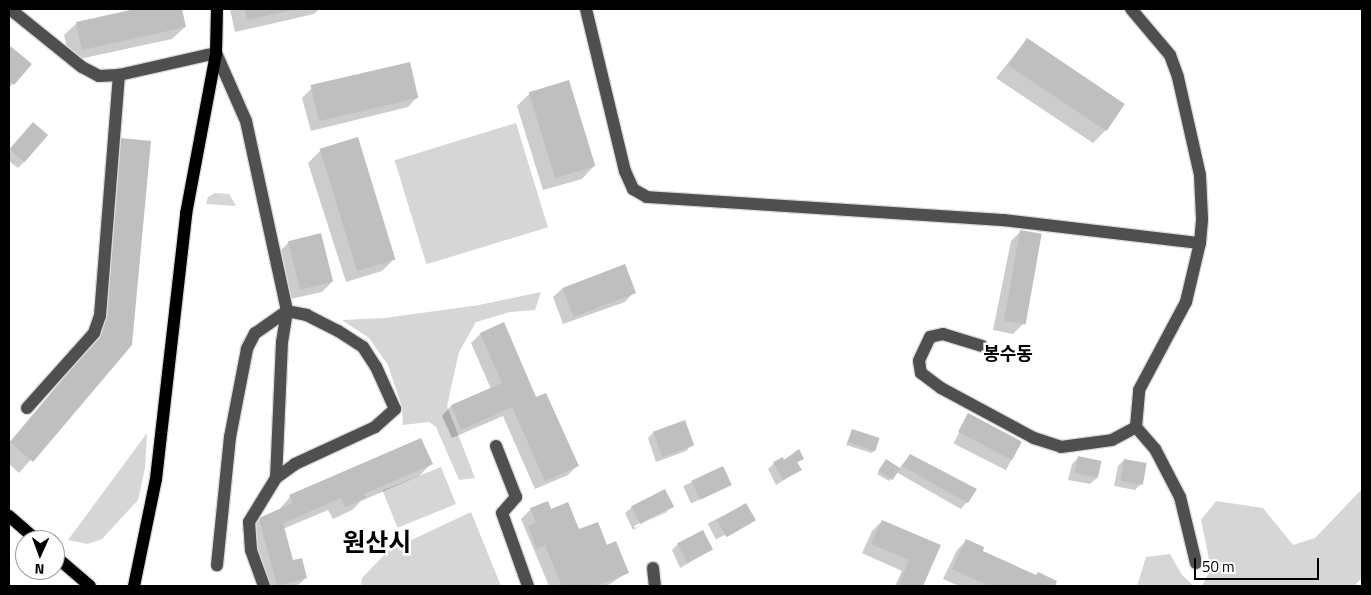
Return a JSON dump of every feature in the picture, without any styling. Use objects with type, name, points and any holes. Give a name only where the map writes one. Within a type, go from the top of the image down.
[{"type":"main road","points":[[134,586],[156,480],[186,214],[216,53],[217,9]]},
{"type":"main road","points":[[9,516],[25,530]]},
{"type":"main road","points":[[65,565],[90,586]]},
{"type":"street","points":[[10,9],[82,67],[99,76],[119,75],[216,53],[246,121],[287,311],[282,342],[276,478]]},
{"type":"street","points":[[586,9],[625,171],[633,189],[647,196],[1003,220],[1200,243]]},
{"type":"street","points":[[1131,9],[1170,55],[1178,77],[1200,175],[1202,218],[1200,243],[1186,302],[1139,390],[1136,427],[1154,448],[1180,497],[1196,563]]},
{"type":"street","points":[[27,408],[94,333],[100,316],[119,75]]},
{"type":"street","points":[[217,565],[230,437],[247,349],[255,333],[287,311],[307,315],[363,347],[376,367],[395,409],[375,427],[295,464],[276,478],[249,522],[251,550],[264,586]]},
{"type":"street","points":[[982,346],[943,334],[930,337],[919,361],[921,373],[941,388],[1034,438],[1060,447],[1112,440],[1136,427]]},
{"type":"street","points":[[496,446],[516,497],[502,514],[528,586]]},
{"type":"street","points":[[653,568],[655,586]]},
{"type":"shaded area","points":[[516,123],[548,227],[426,264],[395,160]]},
{"type":"shaded area","points":[[215,193],[229,194],[236,206],[206,204],[208,197]]},
{"type":"shaded area","points":[[541,292],[535,310],[510,312],[476,322],[459,352],[447,406],[475,478],[459,480],[436,427],[429,422],[403,425],[402,407],[388,365],[369,338],[342,320],[385,318],[479,305]]},
{"type":"shaded area","points":[[147,433],[145,468],[138,500],[102,539],[88,544],[68,540]]},
{"type":"shaded area","points":[[441,467],[456,504],[398,528],[383,491]]},
{"type":"shaded area","points":[[1362,489],[1362,578],[1354,586],[1202,586],[1211,569],[1201,520],[1216,501],[1263,508],[1293,545],[1315,538]]},
{"type":"shaded area","points":[[471,512],[501,586],[361,586],[362,578],[388,551]]},
{"type":"shaded area","points":[[1170,554],[1182,575],[1194,586],[1137,586],[1146,557]]},
{"type":"building","points":[[135,9],[182,9],[186,27],[82,50],[76,22]]},
{"type":"building","points":[[245,9],[293,9],[293,10],[247,20]]},
{"type":"building","points":[[1027,38],[1125,104],[1106,131],[1009,65]]},
{"type":"building","points":[[9,45],[32,64],[14,85],[9,81]]},
{"type":"building","points":[[410,62],[418,98],[319,121],[311,85]]},
{"type":"building","points":[[569,80],[595,166],[555,178],[529,92]]},
{"type":"building","points":[[33,122],[48,135],[24,162],[9,149]]},
{"type":"building","points":[[358,137],[395,259],[357,271],[320,149]]},
{"type":"building","points":[[121,138],[151,141],[132,345],[33,462],[10,442],[103,332]]},
{"type":"building","points":[[1020,230],[1042,234],[1026,324],[1004,321]]},
{"type":"building","points":[[321,233],[333,282],[300,290],[288,241]]},
{"type":"building","points":[[625,264],[636,293],[574,317],[562,288]]},
{"type":"building","points":[[504,322],[536,397],[546,393],[579,466],[545,481],[512,407],[461,430],[451,405],[502,383],[480,333]]},
{"type":"building","points":[[968,413],[1022,442],[1012,460],[958,432]]},
{"type":"building","points":[[685,420],[694,445],[662,457],[653,432]]},
{"type":"building","points":[[852,429],[880,438],[875,451],[848,442]]},
{"type":"building","points":[[421,438],[433,464],[364,494],[366,498],[345,507],[341,498],[283,523],[293,560],[302,558],[307,578],[277,586],[259,518],[293,503],[289,495]]},
{"type":"building","points":[[799,449],[804,459],[797,462],[802,470],[783,480],[773,462],[783,457],[784,460]]},
{"type":"building","points":[[910,454],[977,489],[968,503],[902,466]]},
{"type":"building","points":[[1078,456],[1101,461],[1098,478],[1074,473]]},
{"type":"building","points":[[886,459],[900,468],[893,480],[878,471]]},
{"type":"building","points":[[1124,459],[1147,463],[1143,485],[1120,481]]},
{"type":"building","points":[[723,466],[732,485],[700,500],[691,481]]},
{"type":"building","points":[[665,489],[674,507],[640,524],[631,506]]},
{"type":"building","points":[[548,501],[551,509],[568,502],[579,529],[598,522],[607,545],[616,541],[629,573],[596,586],[562,586],[545,545],[537,549],[528,526],[536,523],[530,508]]},
{"type":"building","points":[[746,503],[756,520],[727,537],[717,520]]},
{"type":"building","points":[[882,520],[941,545],[923,586],[898,586],[909,560],[871,544]]},
{"type":"building","points":[[703,530],[713,550],[687,563],[677,543]]},
{"type":"building","points":[[966,539],[984,547],[983,551],[1036,575],[1038,572],[1057,581],[1055,586],[989,586],[952,569]]},
{"type":"district","name":"봉수동","points":[[1008,354]]},
{"type":"district","name":"원산시","points":[[377,542]]}]
